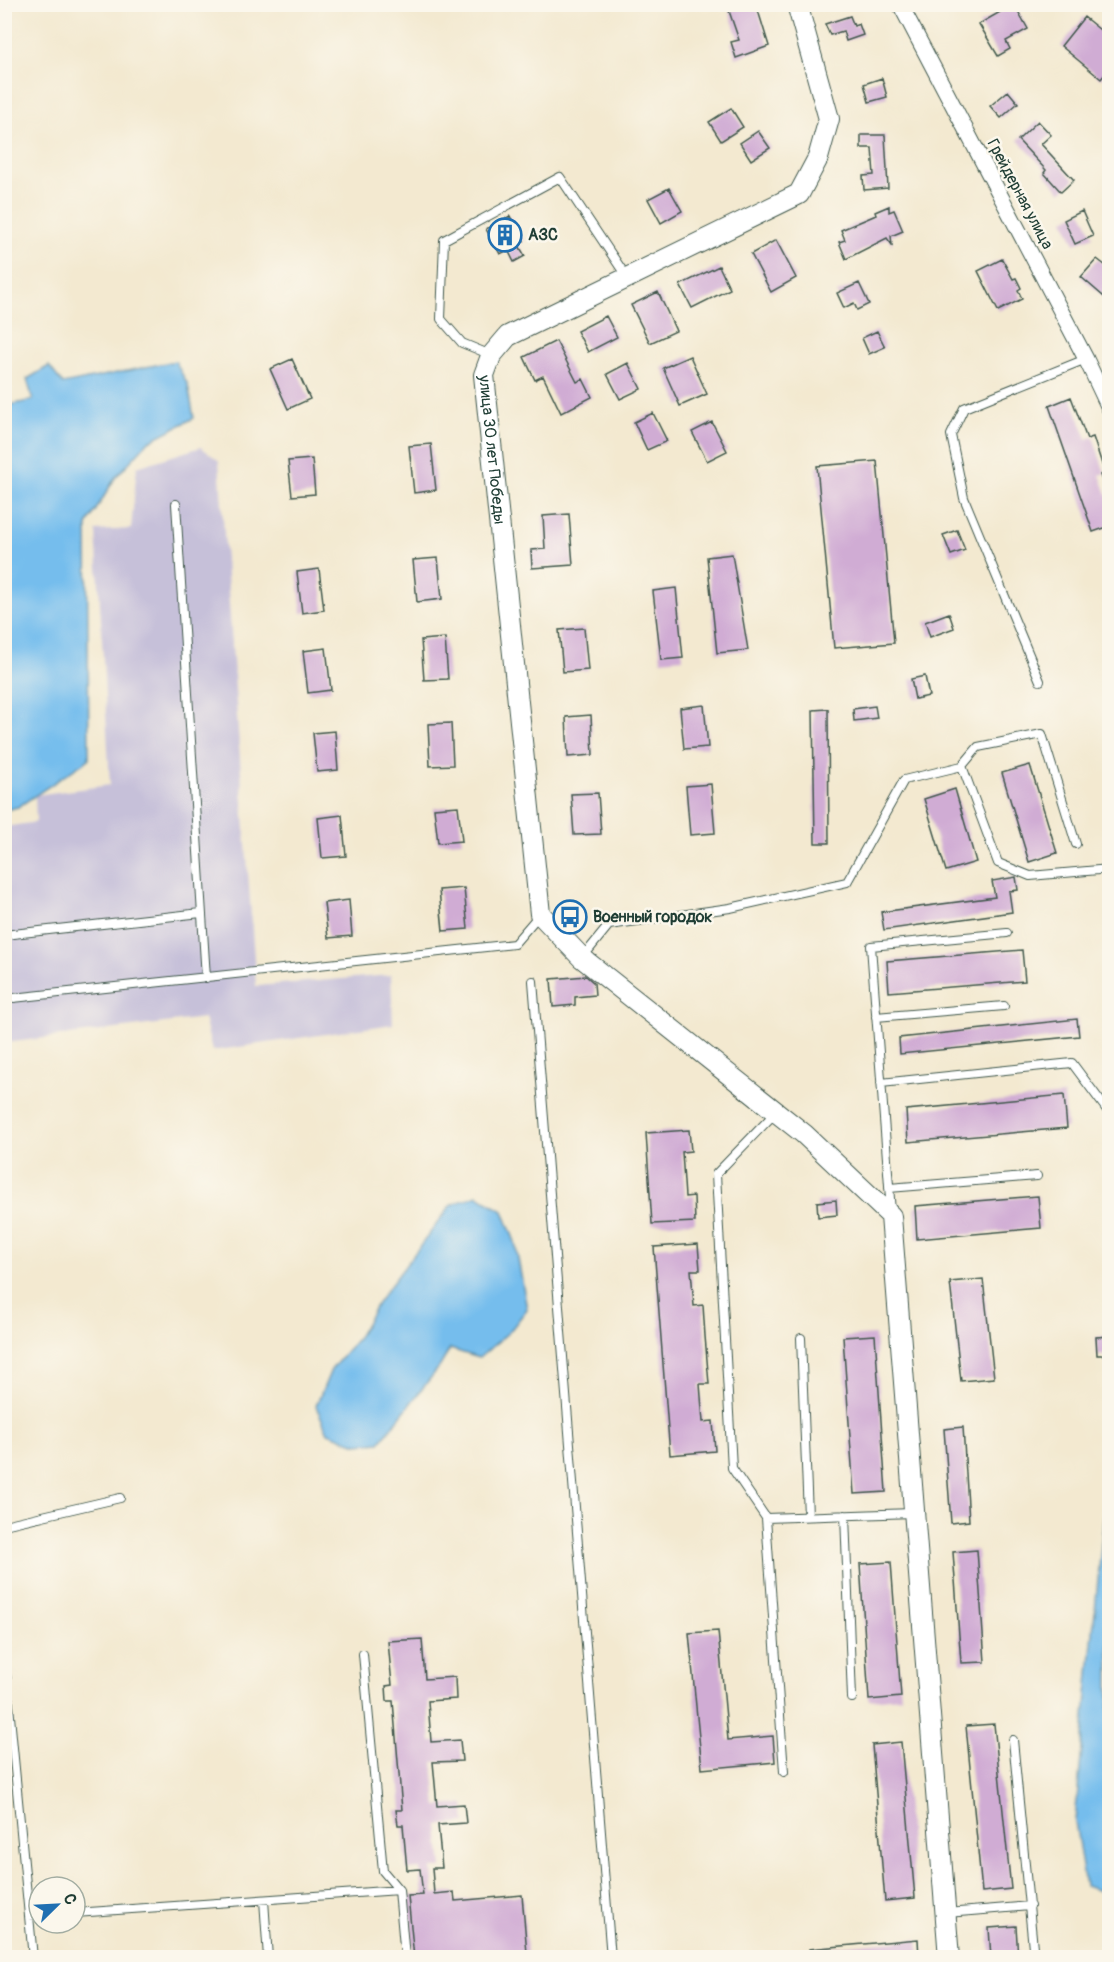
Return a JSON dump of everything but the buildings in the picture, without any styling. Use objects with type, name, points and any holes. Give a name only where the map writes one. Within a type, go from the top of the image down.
[{"type":"street","name":"улица 30 лет Победы","points":[[540,914],[484,375],[491,356],[508,336],[799,194],[818,158],[829,119],[797,4]]},
{"type":"street","name":"Грейдерная улица","points":[[900,4],[1107,395],[1110,410]]},
{"type":"street","points":[[540,914],[582,957],[776,1112],[891,1216],[949,1958]]},
{"type":"lane","points":[[491,356],[462,343],[441,319],[444,240],[560,177],[627,278]]},
{"type":"lane","points":[[1040,681],[964,498],[951,435],[964,408],[1086,358]]},
{"type":"lane","points":[[176,504],[206,978]]},
{"type":"lane","points":[[582,957],[609,925],[730,908],[847,882],[904,780],[962,766],[978,747],[1042,734],[1076,844]]},
{"type":"lane","points":[[962,766],[998,863],[1030,876],[1110,869]]},
{"type":"lane","points":[[4,935],[201,913]]},
{"type":"lane","points":[[4,999],[513,944],[540,914]]},
{"type":"lane","points":[[891,1216],[871,946],[1007,933]]},
{"type":"lane","points":[[533,981],[611,1958]]},
{"type":"lane","points":[[876,1017],[1004,1006]]},
{"type":"lane","points":[[881,1083],[1072,1063],[1110,1114]]},
{"type":"lane","points":[[776,1112],[716,1174],[732,1468],[766,1518],[784,1772]]},
{"type":"lane","points":[[889,1188],[1037,1176]]},
{"type":"lane","points":[[801,1338],[808,1516]]},
{"type":"lane","points":[[4,1525],[120,1498]]},
{"type":"lane","points":[[766,1518],[914,1513]]},
{"type":"lane","points":[[845,1515],[852,1698]]},
{"type":"lane","points":[[4,1653],[27,1895]]},
{"type":"lane","points":[[363,1654],[383,1871],[399,1890],[405,1958]]},
{"type":"lane","points":[[1013,1740],[1034,1958]]},
{"type":"lane","points":[[87,1912],[399,1890]]},
{"type":"lane","points":[[264,1900],[268,1958]]},
{"type":"lane","points":[[945,1913],[1030,1906]]},
{"type":"lane","points":[[31,1935],[33,1958]]},
{"type":"shaded area","points":[[201,447],[219,461],[256,986],[391,975],[393,1024],[212,1051],[204,1018],[5,1043],[5,827],[36,822],[35,795],[110,785],[96,531],[131,529],[137,467]]},
{"type":"water","points":[[175,361],[188,385],[194,418],[149,441],[115,478],[87,525],[89,759],[18,807],[5,810],[5,406],[33,400],[27,379],[49,366],[63,384]]},
{"type":"water","points":[[477,1195],[503,1211],[515,1242],[527,1309],[510,1331],[479,1358],[450,1349],[440,1366],[380,1442],[357,1444],[328,1433],[316,1406],[331,1370],[357,1339],[378,1302],[451,1205]]},
{"type":"water","points":[[1109,1506],[1109,1894],[1085,1886],[1075,1821],[1104,1516]]},
{"type":"place","name":"АЗС","points":[[505,235]]},
{"type":"place","name":"Военный городок","points":[[570,917]]}]
